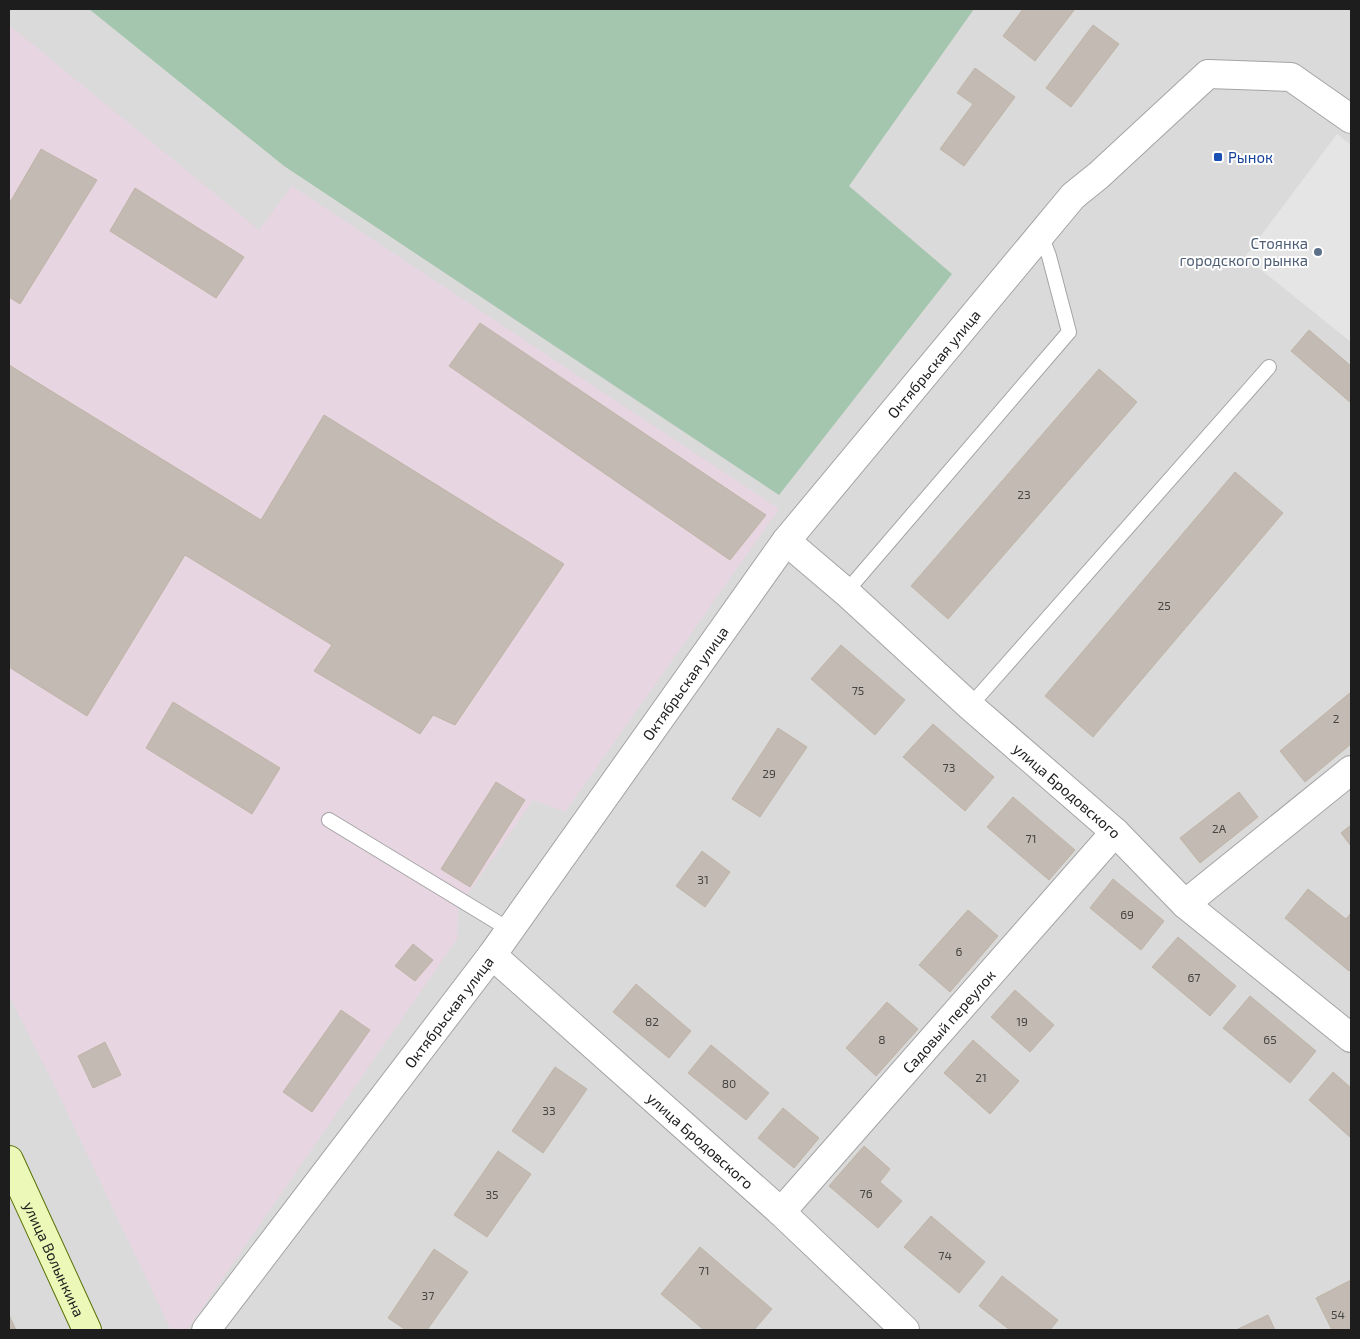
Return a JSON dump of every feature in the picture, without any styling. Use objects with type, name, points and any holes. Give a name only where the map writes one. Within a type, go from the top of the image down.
[{"type":"street","name":"Октябрьская улица","points":[[206,1330],[492,955],[786,541],[1073,196],[1099,175],[1208,74],[1291,77],[1351,119]]},
{"type":"street","name":"улица Бродовского","points":[[786,541],[846,592],[970,706],[1115,832],[1185,904],[1351,1038]]},
{"type":"street","points":[[1185,904],[1351,770]]},
{"type":"street","name":"Садовый переулок","points":[[781,1212],[1115,832]]},
{"type":"street","name":"улица Бродовского","points":[[492,955],[781,1212],[905,1330]]},
{"type":"street","name":"улица Волынкина","points":[[9,1160],[16,1196],[87,1330]]},
{"type":"lane","points":[[846,592],[1069,332],[1050,256],[1040,235]]},
{"type":"lane","points":[[970,706],[1269,366]]},
{"type":"lane","points":[[329,820],[510,930]]},
{"type":"shaded area","points":[[9,9],[1351,9],[1351,1330],[9,1330]]},
{"type":"shaded area","points":[[9,25],[259,230],[292,186],[779,509],[565,812],[533,800],[458,908],[457,939],[187,1330],[171,1330],[56,1089],[9,996]]},
{"type":"shaded area","points":[[1337,134],[1351,145],[1351,342],[1245,257]]},
{"type":"green space","points":[[89,9],[974,9],[849,186],[952,274],[779,495],[284,166]]},
{"type":"building","points":[[1023,9],[1075,9],[1035,61],[1003,36]]},
{"type":"building","points":[[1093,25],[1119,44],[1071,107],[1046,88]]},
{"type":"building","points":[[975,68],[1015,97],[964,166],[940,149],[973,104],[957,93]]},
{"type":"building","points":[[41,149],[97,180],[20,304],[9,297],[9,204]]},
{"type":"building","points":[[135,188],[244,257],[216,298],[110,231]]},
{"type":"building","points":[[480,323],[766,515],[730,560],[449,366]]},
{"type":"building","points":[[1309,330],[1351,366],[1351,403],[1291,351]]},
{"type":"building","points":[[9,365],[261,520],[324,415],[564,564],[455,725],[433,715],[420,734],[314,671],[332,645],[185,555],[87,716],[9,667]]},
{"type":"building","points":[[1099,369],[1137,402],[948,619],[911,586]]},
{"type":"building","points":[[1235,472],[1283,513],[1093,737],[1045,696]]},
{"type":"building","points":[[841,645],[905,700],[875,735],[811,679]]},
{"type":"building","points":[[1351,692],[1351,744],[1305,782],[1280,751]]},
{"type":"building","points":[[173,702],[280,768],[252,814],[146,748]]},
{"type":"building","points":[[933,724],[994,777],[965,811],[903,757]]},
{"type":"building","points":[[778,728],[807,747],[760,817],[732,799]]},
{"type":"building","points":[[496,782],[525,800],[470,887],[441,869]]},
{"type":"building","points":[[1239,792],[1258,817],[1200,863],[1180,838]]},
{"type":"building","points":[[1013,797],[1075,850],[1049,880],[987,827]]},
{"type":"building","points":[[1351,825],[1351,846],[1341,833]]},
{"type":"building","points":[[702,851],[730,872],[705,907],[676,886]]},
{"type":"building","points":[[1113,879],[1164,921],[1141,950],[1090,908]]},
{"type":"building","points":[[1308,889],[1346,919],[1351,913],[1351,968],[1349,971],[1285,918]]},
{"type":"building","points":[[968,910],[998,936],[950,992],[919,965]]},
{"type":"building","points":[[1178,937],[1236,986],[1210,1016],[1152,967]]},
{"type":"building","points":[[413,944],[433,960],[415,981],[395,966]]},
{"type":"building","points":[[636,984],[691,1031],[669,1058],[613,1012]]},
{"type":"building","points":[[1015,990],[1054,1025],[1030,1052],[991,1017]]},
{"type":"building","points":[[1250,996],[1316,1051],[1290,1083],[1223,1028]]},
{"type":"building","points":[[887,1002],[918,1029],[876,1076],[846,1048]]},
{"type":"building","points":[[341,1010],[370,1030],[312,1112],[283,1092]]},
{"type":"building","points":[[973,1040],[1019,1081],[990,1114],[944,1073]]},
{"type":"building","points":[[105,1042],[121,1075],[93,1088],[78,1056]]},
{"type":"building","points":[[711,1045],[769,1093],[746,1120],[688,1073]]},
{"type":"building","points":[[555,1067],[587,1089],[543,1153],[512,1131]]},
{"type":"building","points":[[1333,1072],[1351,1088],[1351,1138],[1309,1100]]},
{"type":"building","points":[[783,1108],[819,1138],[794,1168],[758,1138]]},
{"type":"building","points":[[864,1146],[890,1169],[880,1182],[902,1201],[878,1228],[829,1186]]},
{"type":"building","points":[[498,1151],[531,1174],[487,1237],[454,1215]]},
{"type":"building","points":[[931,1216],[985,1262],[959,1293],[904,1247]]},
{"type":"building","points":[[700,1247],[772,1309],[754,1330],[704,1330],[661,1294]]},
{"type":"building","points":[[434,1249],[468,1272],[427,1330],[406,1330],[388,1318]]},
{"type":"building","points":[[1002,1276],[1058,1320],[1050,1330],[1010,1330],[979,1306]]},
{"type":"building","points":[[1351,1280],[1351,1330],[1332,1330],[1316,1298]]},
{"type":"building","points":[[9,1315],[16,1330],[9,1330]]},
{"type":"building","points":[[1268,1315],[1275,1330],[1236,1330]]},
{"type":"place","name":"Рынок","points":[[1218,157]]},
{"type":"place","name":"Cтоянка городского рынка","points":[[1318,252]]}]
